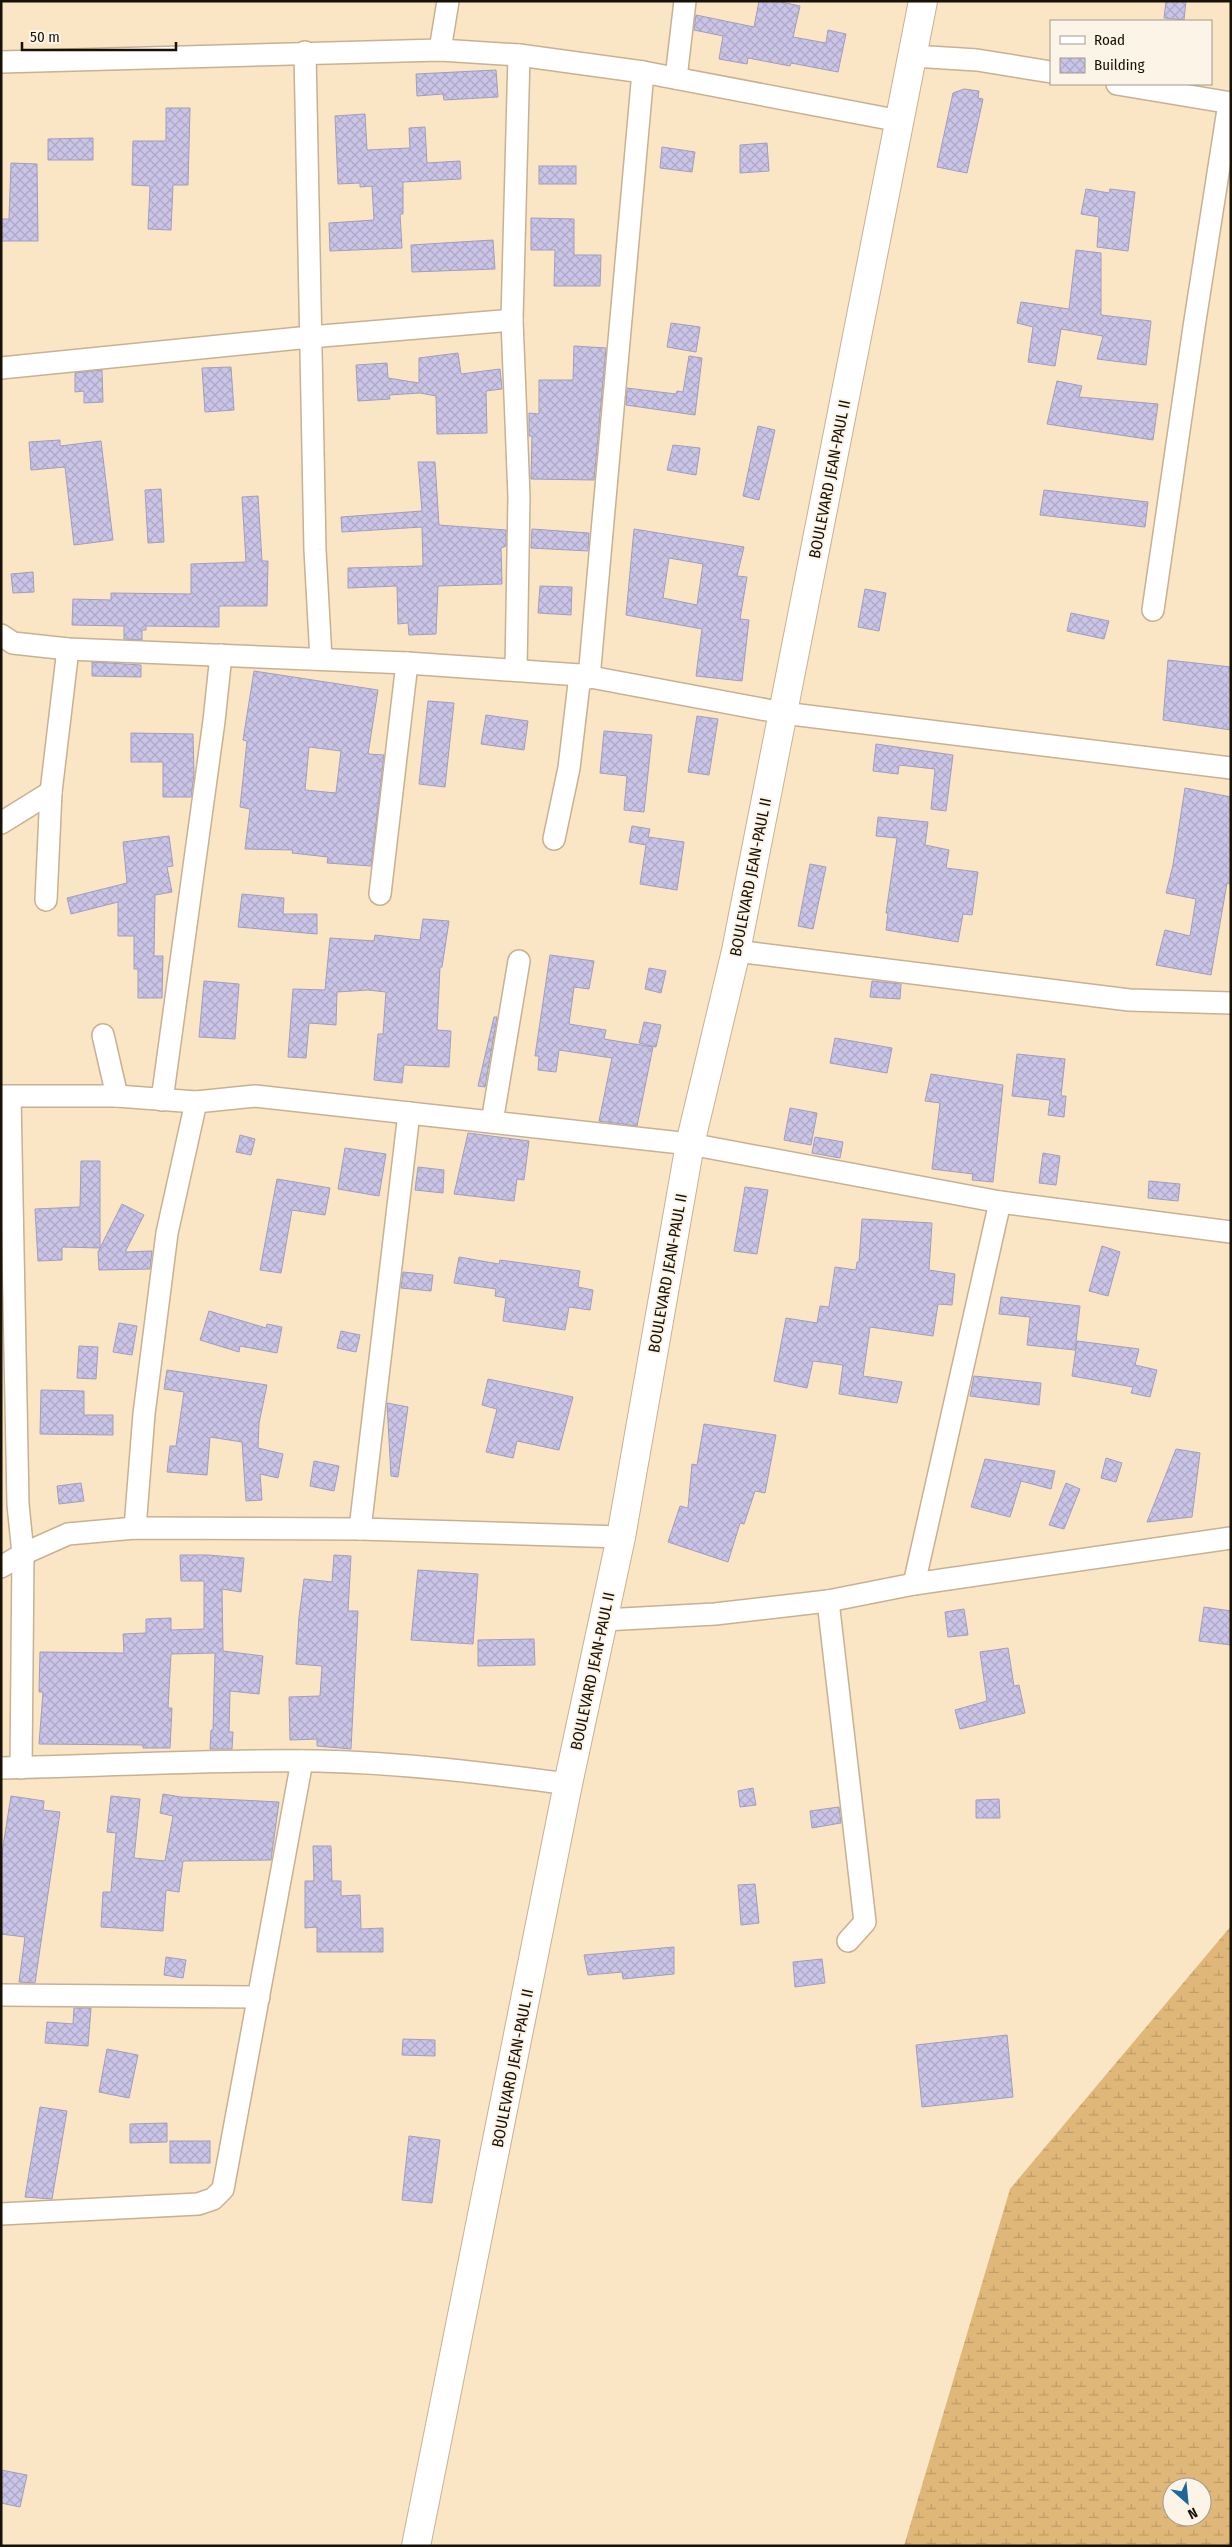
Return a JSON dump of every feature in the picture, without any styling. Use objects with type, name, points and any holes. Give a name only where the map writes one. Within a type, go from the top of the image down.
[{"type":"main road","name":"BOULEVARD JEAN-PAUL II","points":[[416,2546],[568,1784],[604,1620],[690,1144],[736,951],[923,1]]},
{"type":"street","points":[[440,50],[448,1]]},
{"type":"street","points":[[676,78],[685,1]]},
{"type":"street","points":[[1,62],[305,52],[440,50],[519,55],[643,72],[900,121]]},
{"type":"street","points":[[305,52],[315,550],[320,659]]},
{"type":"street","points":[[516,670],[519,497],[512,320],[519,55]]},
{"type":"street","points":[[913,56],[977,60],[1050,72]]},
{"type":"street","points":[[554,839],[585,677],[643,72]]},
{"type":"street","points":[[1124,85],[1230,103],[1194,327],[1153,610]]},
{"type":"street","points":[[1,368],[310,337],[512,320]]},
{"type":"street","points":[[1,634],[13,643],[68,649],[407,663],[516,670],[585,677],[783,713],[1231,768]]},
{"type":"street","points":[[46,900],[51,792],[68,649]]},
{"type":"street","points":[[162,1100],[214,721],[220,655]]},
{"type":"street","points":[[380,894],[407,663]]},
{"type":"street","points":[[1,823],[51,792]]},
{"type":"street","points":[[736,951],[1129,1000],[1231,1003]]},
{"type":"street","points":[[492,1122],[519,961]]},
{"type":"street","points":[[103,1035],[117,1096]]},
{"type":"street","points":[[568,1784],[430,1768],[302,1762],[118,1763],[11,1768],[23,1554],[8,1359],[6,1096],[117,1096],[196,1102],[255,1096],[492,1122],[690,1144],[1000,1202],[1231,1232]]},
{"type":"street","points":[[135,1528],[144,1414],[167,1233],[196,1102]]},
{"type":"street","points":[[360,1529],[409,1113]]},
{"type":"street","points":[[914,1584],[1000,1202]]},
{"type":"street","points":[[1,1567],[23,1554],[68,1534],[135,1528],[360,1529],[620,1537]]},
{"type":"street","points":[[604,1620],[715,1614],[828,1601],[914,1584],[1231,1538]]},
{"type":"street","points":[[828,1601],[865,1922],[848,1941]]},
{"type":"street","points":[[1,2214],[198,2204],[213,2199],[223,2189],[302,1762]]},
{"type":"street","points":[[1,1995],[260,1997]]},
{"type":"green space","points":[[1231,1926],[1231,2546],[904,2546],[1010,2189]]},
{"type":"building","points":[[759,1],[776,1],[800,6],[793,37],[826,43],[828,30],[846,34],[838,72],[791,63],[790,66],[748,58],[747,64],[719,59],[723,36],[694,30],[696,15],[754,27]]},
{"type":"building","points":[[1166,1],[1186,1],[1184,20],[1164,18]]},
{"type":"building","points":[[496,70],[498,97],[444,100],[443,94],[417,96],[416,74]]},
{"type":"building","points":[[964,89],[979,91],[978,98],[983,99],[967,173],[937,167],[953,93]]},
{"type":"building","points":[[166,108],[190,108],[188,185],[173,185],[171,230],[148,229],[150,186],[132,185],[133,141],[166,141]]},
{"type":"building","points":[[365,114],[367,150],[410,148],[409,128],[425,127],[427,163],[460,161],[461,179],[403,182],[403,214],[400,214],[402,248],[330,251],[329,223],[374,220],[372,186],[360,187],[360,183],[338,184],[335,116]]},
{"type":"building","points":[[93,138],[93,160],[48,160],[48,139]]},
{"type":"building","points":[[767,143],[769,171],[740,173],[740,145]]},
{"type":"building","points":[[662,147],[695,152],[692,172],[660,168]]},
{"type":"building","points":[[11,163],[37,164],[38,241],[1,241],[1,219],[9,219]]},
{"type":"building","points":[[539,166],[576,166],[576,184],[539,184]]},
{"type":"building","points":[[1086,189],[1109,193],[1110,189],[1135,192],[1128,251],[1097,247],[1099,217],[1081,214]]},
{"type":"building","points":[[531,218],[574,219],[574,255],[601,255],[600,286],[554,286],[555,250],[531,250]]},
{"type":"building","points":[[493,240],[495,269],[412,272],[411,245]]},
{"type":"building","points":[[1076,250],[1101,253],[1101,315],[1151,321],[1146,365],[1097,359],[1103,336],[1061,329],[1055,366],[1028,362],[1033,327],[1017,323],[1021,302],[1069,309]]},
{"type":"building","points":[[671,323],[700,327],[696,352],[667,347]]},
{"type":"building","points":[[574,346],[606,348],[594,480],[531,479],[532,436],[529,436],[529,413],[539,414],[539,380],[573,380]]},
{"type":"building","points":[[458,353],[461,374],[500,369],[502,389],[486,391],[487,433],[437,434],[436,396],[420,393],[389,395],[390,399],[358,401],[356,365],[387,363],[388,378],[419,383],[419,358]]},
{"type":"building","points":[[689,356],[702,358],[695,415],[626,405],[627,388],[676,394],[677,391],[683,392]]},
{"type":"building","points":[[231,367],[234,410],[205,412],[202,368]]},
{"type":"building","points":[[102,370],[103,402],[84,403],[84,391],[75,392],[75,373]]},
{"type":"building","points":[[1057,381],[1082,386],[1079,397],[1158,404],[1153,440],[1047,424]]},
{"type":"building","points":[[758,426],[775,430],[759,500],[743,496]]},
{"type":"building","points":[[60,440],[60,446],[101,441],[113,540],[74,545],[65,467],[31,470],[29,442]]},
{"type":"building","points":[[673,445],[700,448],[696,475],[667,470]]},
{"type":"building","points":[[418,462],[435,462],[439,525],[506,530],[506,546],[501,548],[502,584],[438,586],[436,634],[409,635],[408,623],[398,624],[397,586],[348,588],[348,568],[423,566],[422,527],[342,532],[341,517],[422,511]]},
{"type":"building","points":[[161,489],[164,542],[148,543],[145,490]]},
{"type":"building","points":[[1044,490],[1148,502],[1145,527],[1040,515]]},
{"type":"building","points":[[258,496],[262,561],[268,561],[267,606],[219,606],[219,627],[146,626],[146,630],[142,630],[142,640],[124,639],[124,626],[72,625],[73,599],[111,600],[111,593],[191,594],[191,564],[246,562],[242,497]]},
{"type":"building","points":[[532,529],[589,533],[588,551],[531,548]]},
{"type":"building","points":[[634,529],[744,547],[737,576],[747,577],[740,619],[749,620],[742,681],[696,676],[702,629],[626,615]],"holes":[[[669,558],[703,564],[697,605],[663,598]]]},
{"type":"building","points":[[33,572],[34,592],[13,593],[11,574]]},
{"type":"building","points":[[540,586],[572,587],[571,615],[538,613]]},
{"type":"building","points":[[865,589],[886,593],[879,631],[858,627]]},
{"type":"building","points":[[1071,613],[1109,621],[1104,639],[1067,631]]},
{"type":"building","points":[[1168,660],[1231,667],[1231,730],[1163,720]]},
{"type":"building","points":[[92,662],[141,665],[141,677],[92,676]]},
{"type":"building","points":[[254,671],[378,690],[368,754],[384,755],[371,866],[327,863],[328,857],[292,853],[293,850],[245,849],[250,809],[240,807],[247,741],[243,740]],"holes":[[[309,747],[341,751],[336,793],[305,790]]]},
{"type":"building","points":[[428,701],[454,703],[445,787],[419,784]]},
{"type":"building","points":[[486,715],[528,721],[524,750],[481,744]]},
{"type":"building","points":[[697,716],[718,719],[709,775],[688,772]]},
{"type":"building","points":[[604,731],[652,735],[644,812],[624,810],[627,776],[600,773]]},
{"type":"building","points":[[131,733],[193,734],[194,775],[191,797],[163,797],[163,762],[131,762]]},
{"type":"building","points":[[876,744],[953,755],[946,811],[931,809],[935,769],[899,765],[898,774],[873,771]]},
{"type":"building","points":[[1185,788],[1231,797],[1231,884],[1227,883],[1211,975],[1156,965],[1165,930],[1190,936],[1196,899],[1166,893],[1173,865]]},
{"type":"building","points":[[878,817],[928,822],[925,845],[949,850],[946,868],[978,872],[972,915],[963,914],[958,942],[886,930],[888,913],[886,913],[897,838],[876,836]]},
{"type":"building","points":[[632,826],[650,829],[648,837],[684,842],[677,890],[640,884],[646,845],[629,842]]},
{"type":"building","points":[[169,836],[173,866],[167,867],[172,892],[155,895],[154,956],[163,956],[162,998],[138,998],[138,969],[134,969],[134,936],[118,936],[118,902],[71,914],[67,898],[127,883],[123,842]]},
{"type":"building","points":[[810,864],[826,867],[813,929],[798,926]]},
{"type":"building","points":[[242,894],[284,898],[283,914],[317,914],[317,934],[238,927]]},
{"type":"building","points":[[423,919],[449,921],[442,967],[440,967],[437,1030],[451,1031],[449,1067],[404,1065],[402,1083],[374,1080],[378,1034],[383,1034],[386,992],[368,990],[337,992],[336,1025],[309,1023],[306,1058],[288,1057],[293,989],[325,990],[330,938],[374,941],[375,935],[420,940]]},
{"type":"building","points":[[550,955],[594,961],[589,989],[574,987],[569,1024],[606,1030],[604,1039],[653,1047],[637,1126],[599,1121],[612,1058],[559,1050],[556,1072],[538,1070],[539,1056],[535,1056]]},
{"type":"building","points":[[649,968],[666,971],[661,993],[645,989]]},
{"type":"building","points":[[204,981],[239,984],[235,1039],[199,1037]]},
{"type":"building","points":[[872,981],[901,984],[900,999],[870,997]]},
{"type":"building","points":[[494,1017],[497,1017],[485,1087],[478,1086]]},
{"type":"building","points":[[644,1022],[661,1025],[656,1047],[639,1043]]},
{"type":"building","points":[[835,1038],[892,1048],[887,1073],[830,1063]]},
{"type":"building","points":[[1017,1054],[1065,1059],[1061,1096],[1066,1096],[1064,1117],[1048,1115],[1050,1100],[1012,1096]]},
{"type":"building","points":[[931,1074],[1003,1085],[993,1182],[972,1180],[973,1174],[932,1169],[940,1103],[925,1101]]},
{"type":"building","points":[[790,1108],[817,1113],[811,1145],[784,1140]]},
{"type":"building","points":[[468,1133],[529,1141],[524,1180],[517,1179],[514,1201],[454,1194]]},
{"type":"building","points":[[240,1135],[255,1139],[251,1155],[236,1152]]},
{"type":"building","points":[[815,1137],[843,1142],[840,1158],[812,1153]]},
{"type":"building","points":[[345,1148],[386,1154],[379,1196],[338,1189]]},
{"type":"building","points":[[1043,1153],[1060,1156],[1056,1185],[1039,1183]]},
{"type":"building","points":[[81,1161],[100,1161],[100,1248],[62,1247],[62,1260],[38,1261],[35,1209],[80,1207]]},
{"type":"building","points":[[418,1167],[444,1170],[443,1193],[415,1190]]},
{"type":"building","points":[[277,1179],[330,1188],[325,1215],[292,1210],[281,1273],[260,1270]]},
{"type":"building","points":[[1149,1181],[1180,1184],[1178,1201],[1148,1198]]},
{"type":"building","points":[[745,1187],[768,1190],[757,1254],[734,1251]]},
{"type":"building","points":[[122,1204],[144,1215],[125,1252],[152,1251],[150,1269],[99,1270],[98,1252]]},
{"type":"building","points":[[862,1219],[932,1223],[929,1270],[955,1274],[952,1305],[938,1304],[933,1336],[870,1327],[863,1376],[902,1382],[897,1403],[839,1394],[843,1365],[813,1361],[807,1388],[774,1381],[786,1318],[817,1323],[820,1306],[829,1307],[835,1267],[856,1270],[857,1262],[859,1262]]},
{"type":"building","points":[[1102,1246],[1120,1252],[1108,1296],[1089,1291]]},
{"type":"building","points":[[459,1257],[499,1264],[500,1260],[580,1271],[578,1287],[593,1290],[590,1310],[569,1307],[565,1330],[503,1321],[506,1298],[495,1296],[496,1289],[454,1283]]},
{"type":"building","points":[[403,1272],[433,1275],[431,1291],[401,1288]]},
{"type":"building","points":[[1001,1297],[1080,1306],[1075,1350],[1027,1345],[1030,1317],[999,1314]]},
{"type":"building","points":[[209,1311],[266,1328],[267,1324],[282,1327],[277,1353],[240,1346],[239,1352],[200,1340]]},
{"type":"building","points":[[119,1323],[137,1326],[132,1355],[113,1352]]},
{"type":"building","points":[[341,1331],[360,1335],[356,1352],[337,1348]]},
{"type":"building","points":[[1077,1341],[1139,1349],[1135,1365],[1157,1370],[1150,1397],[1131,1393],[1133,1387],[1072,1376]]},
{"type":"building","points":[[79,1346],[98,1347],[96,1379],[77,1378]]},
{"type":"building","points":[[167,1370],[267,1385],[259,1423],[258,1448],[283,1454],[278,1478],[260,1474],[262,1500],[246,1501],[242,1442],[210,1437],[207,1475],[167,1472],[170,1446],[176,1446],[184,1392],[164,1389]]},
{"type":"building","points":[[974,1376],[1041,1383],[1039,1405],[970,1396]]},
{"type":"building","points":[[488,1379],[573,1397],[559,1450],[517,1441],[513,1458],[486,1452],[497,1409],[482,1405]]},
{"type":"building","points":[[41,1390],[84,1391],[84,1415],[113,1415],[113,1435],[40,1434]]},
{"type":"building","points":[[387,1403],[408,1407],[398,1477],[391,1476]]},
{"type":"building","points":[[704,1424],[776,1435],[765,1493],[755,1491],[744,1524],[740,1523],[728,1562],[668,1542],[680,1506],[688,1508],[692,1464],[697,1465]]},
{"type":"building","points":[[1176,1449],[1200,1453],[1192,1517],[1147,1522]]},
{"type":"building","points":[[1106,1458],[1122,1463],[1116,1482],[1101,1478]]},
{"type":"building","points":[[985,1459],[1055,1471],[1051,1489],[1021,1481],[1010,1517],[971,1507]]},
{"type":"building","points":[[314,1461],[339,1466],[334,1491],[310,1486]]},
{"type":"building","points":[[81,1483],[84,1501],[59,1504],[57,1486]]},
{"type":"building","points":[[1066,1483],[1080,1489],[1064,1529],[1049,1525]]},
{"type":"building","points":[[180,1555],[244,1558],[241,1592],[222,1589],[223,1651],[263,1656],[259,1694],[230,1691],[229,1732],[233,1732],[232,1749],[210,1749],[211,1730],[213,1730],[215,1653],[171,1654],[168,1708],[172,1708],[170,1748],[143,1748],[143,1745],[39,1744],[43,1692],[39,1692],[40,1652],[124,1653],[123,1634],[146,1633],[146,1619],[171,1618],[171,1630],[204,1629],[204,1581],[181,1581]]},
{"type":"building","points":[[334,1555],[351,1556],[348,1611],[358,1611],[351,1749],[317,1746],[317,1739],[290,1740],[289,1697],[320,1696],[322,1666],[296,1664],[304,1579],[332,1582]]},
{"type":"building","points":[[418,1570],[478,1574],[473,1644],[411,1640]]},
{"type":"building","points":[[1204,1607],[1231,1611],[1231,1645],[1199,1641]]},
{"type":"building","points":[[964,1609],[968,1635],[948,1637],[945,1612]]},
{"type":"building","points":[[534,1639],[535,1665],[478,1666],[478,1640]]},
{"type":"building","points":[[1008,1648],[1014,1686],[1019,1685],[1025,1713],[960,1729],[955,1710],[987,1701],[980,1652]]},
{"type":"building","points":[[753,1788],[756,1805],[740,1807],[738,1791]]},
{"type":"building","points":[[163,1794],[181,1797],[279,1802],[271,1860],[183,1861],[179,1892],[166,1890],[163,1931],[101,1927],[103,1892],[111,1892],[116,1833],[107,1832],[111,1796],[140,1799],[134,1858],[165,1861],[173,1816],[160,1813]]},
{"type":"building","points":[[11,1796],[44,1801],[43,1810],[60,1812],[35,1983],[19,1982],[25,1937],[1,1934],[1,1859]]},
{"type":"building","points":[[999,1799],[1000,1818],[976,1818],[976,1800]]},
{"type":"building","points":[[839,1807],[841,1823],[812,1828],[810,1811]]},
{"type":"building","points":[[313,1846],[331,1846],[332,1881],[341,1881],[341,1896],[360,1895],[361,1929],[383,1928],[383,1952],[317,1952],[317,1927],[305,1928],[305,1881],[314,1881]]},
{"type":"building","points":[[755,1884],[759,1923],[741,1925],[738,1885]]},
{"type":"building","points":[[674,1947],[674,1974],[623,1979],[622,1972],[588,1975],[584,1955]]},
{"type":"building","points":[[166,1957],[186,1960],[183,1978],[164,1975]]},
{"type":"building","points":[[822,1959],[825,1983],[795,1987],[793,1962]]},
{"type":"building","points":[[74,2008],[91,2008],[88,2046],[45,2043],[47,2022],[73,2024]]},
{"type":"building","points":[[1007,2035],[1013,2097],[922,2107],[916,2045]]},
{"type":"building","points":[[403,2039],[435,2040],[435,2056],[402,2055]]},
{"type":"building","points":[[107,2049],[138,2055],[129,2098],[99,2092]]},
{"type":"building","points":[[40,2107],[67,2111],[52,2199],[25,2197]]},
{"type":"building","points":[[167,2123],[167,2142],[130,2143],[130,2124]]},
{"type":"building","points":[[409,2136],[440,2140],[432,2203],[402,2200]]},
{"type":"building","points":[[170,2141],[210,2141],[210,2163],[170,2163]]},
{"type":"building","points":[[1,2470],[27,2475],[20,2507],[1,2503]]}]
